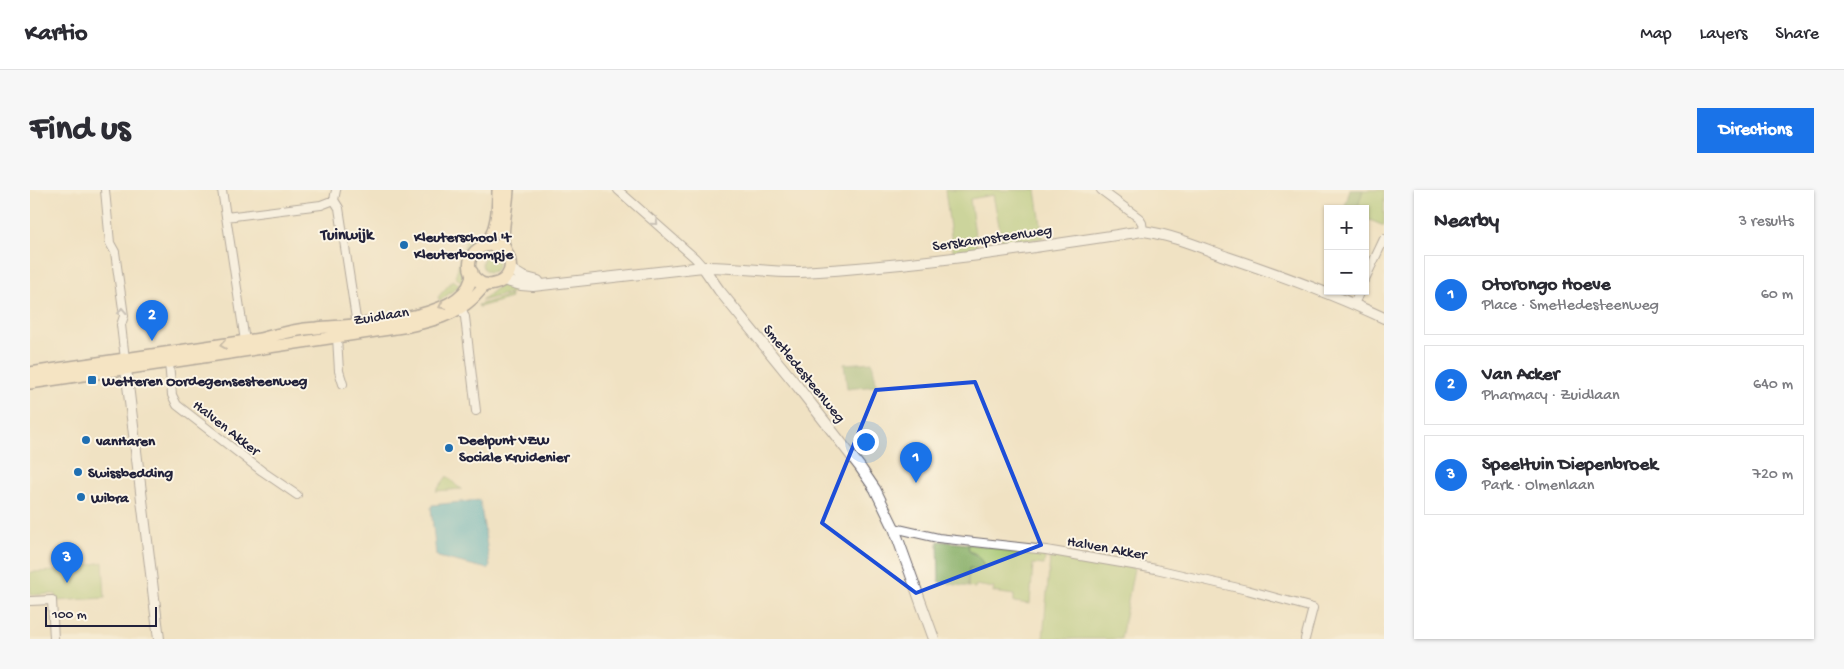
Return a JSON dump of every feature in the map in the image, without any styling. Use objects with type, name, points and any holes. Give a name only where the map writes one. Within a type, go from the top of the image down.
[{"type":"main road","points":[[487,244],[493,235],[496,223],[498,190]]},
{"type":"main road","points":[[506,251],[494,244],[487,244],[481,247],[472,257],[470,263],[472,272],[478,281],[486,284],[496,284],[503,280],[510,269],[510,261],[503,238],[508,190]]},
{"type":"main road","name":"Zuidlaan","points":[[30,373],[107,362],[128,365],[174,356],[181,350],[245,341],[299,330],[357,325],[411,317],[437,309],[464,292],[470,286],[472,272]]},
{"type":"main road","name":"Zuidlaan","points":[[30,383],[125,364],[169,363],[426,322],[447,315],[461,307],[472,299],[486,284]]},
{"type":"main road","name":"Zuidlaan","points":[[270,348],[277,344],[300,340],[302,336],[299,330]]},
{"type":"main road","name":"Zuidlaan","points":[[57,379],[61,375],[100,367],[107,362]]},
{"type":"street","points":[[105,190],[110,243],[115,252],[124,316],[121,325],[125,364],[159,639]]},
{"type":"street","points":[[222,190],[245,341]]},
{"type":"street","points":[[336,190],[334,200],[338,208],[357,325]]},
{"type":"street","points":[[618,190],[703,267]]},
{"type":"street","points":[[1101,190],[1139,218],[1142,222],[1143,231]]},
{"type":"street","points":[[226,217],[322,205],[334,200]]},
{"type":"street","name":"Serskampsteenweg","points":[[703,267],[794,272],[874,266],[985,254],[1143,231],[1156,233],[1296,280],[1384,318]]},
{"type":"street","points":[[1369,271],[1384,239]]},
{"type":"street","points":[[503,280],[533,286],[703,267]]},
{"type":"street","name":"Smetledesteenweg","points":[[703,267],[719,290],[860,467],[875,489],[894,528],[934,639]]},
{"type":"street","points":[[510,269],[523,277],[547,283]]},
{"type":"street","points":[[1354,304],[1358,295]]},
{"type":"street","points":[[461,307],[476,411]]},
{"type":"street","points":[[337,337],[339,371],[343,384]]},
{"type":"street","name":"Halven Akker","points":[[169,363],[172,395],[177,405],[262,471],[297,495]]},
{"type":"street","name":"Halven Akker","points":[[894,528],[938,538],[1046,550],[1156,569],[1247,590],[1313,608],[1305,639]]},
{"type":"street","points":[[30,601],[52,600],[54,639]]},
{"type":"highlighted area","points":[[975,382],[1041,545],[916,593],[822,523],[876,390]]},
{"type":"green space","points":[[945,190],[1036,190],[1043,238],[1003,245],[993,195],[970,199],[977,248],[953,251]]},
{"type":"green space","points":[[1350,190],[1363,190],[1358,205],[1345,205]]},
{"type":"green space","points":[[1363,190],[1384,190],[1384,226],[1369,220],[1369,205],[1358,205]]},
{"type":"green space","points":[[468,233],[483,236],[469,247],[465,256],[462,282],[455,277]]},
{"type":"green space","points":[[487,256],[493,256],[498,261],[496,270],[487,272],[482,267],[482,261]]},
{"type":"green space","points":[[453,280],[460,285],[440,301],[438,297]]},
{"type":"green space","points":[[504,285],[516,288],[513,292],[481,301],[499,286]]},
{"type":"green space","points":[[510,295],[511,298],[479,307],[478,305]]},
{"type":"green space","points":[[872,362],[877,386],[847,389],[844,364]]},
{"type":"green space","points":[[447,476],[457,486],[462,489],[436,491]]},
{"type":"green space","points":[[938,541],[968,544],[969,551],[980,559],[985,570],[969,568],[968,587],[939,582]]},
{"type":"green space","points":[[968,544],[1042,552],[1045,558],[1044,565],[1033,564],[1030,604],[1014,602],[1014,595],[993,592],[994,588],[976,585],[975,588],[968,587],[969,568],[985,570],[976,554],[969,551]]},
{"type":"green space","points":[[1057,555],[1134,568],[1121,639],[1043,639],[1050,558]]},
{"type":"green space","points":[[103,562],[105,598],[56,601],[56,594],[30,595],[30,572],[58,571]]},
{"type":"water","points":[[480,500],[490,566],[488,569],[438,557],[436,555],[432,505]]},
{"type":"place","name":"Kleuterschool 't Kleuterboompje","points":[[404,245]]},
{"type":"place","name":"Van Acker","points":[[152,341]]},
{"type":"place","name":"Wetteren Oordegemsesteenweg","points":[[92,380]]},
{"type":"place","name":"vanHaren","points":[[86,440]]},
{"type":"place","name":"Deelpunt VZW Sociale Kruidenier","points":[[449,448]]},
{"type":"place","name":"Swissbedding","points":[[78,472]]},
{"type":"place","name":"Otorongo Hoeve","points":[[916,483]]},
{"type":"place","name":"Wibra","points":[[81,497]]},
{"type":"place","name":"Speeltuin Diepenbroek","points":[[67,583]]},
{"type":"district","name":"Tuinwijk","points":[[347,233]]}]
